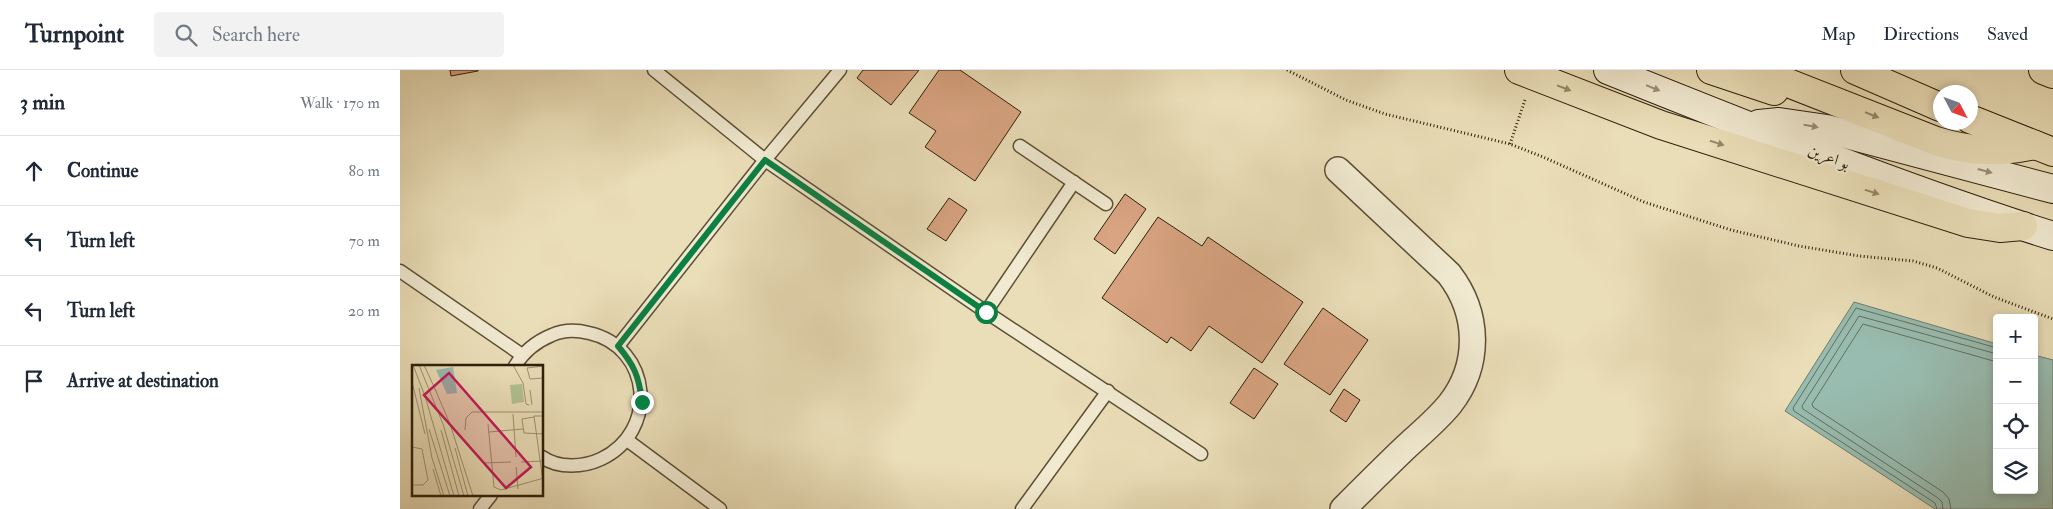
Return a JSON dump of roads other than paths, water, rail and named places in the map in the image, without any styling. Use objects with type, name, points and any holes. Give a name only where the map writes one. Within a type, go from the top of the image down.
[{"type":"highway","points":[[1711,70],[1800,99],[1817,100],[1827,97]]},
{"type":"highway","points":[[1755,70],[1936,141],[1960,148],[1985,151],[2044,149]]},
{"type":"highway","points":[[1855,70],[1933,104]]},
{"type":"highway","points":[[2043,70],[2053,74]]},
{"type":"highway","points":[[1526,73],[1661,125],[1968,223],[2000,228],[2023,226]]},
{"type":"highway","points":[[1978,122],[2044,149]]},
{"type":"main road","name":"بو اعرين","points":[[1608,70],[1745,125],[1909,187],[2053,236]]},
{"type":"main road","points":[[1745,125],[1779,122],[1827,128],[2053,189]]},
{"type":"street","points":[[1338,170],[1448,274],[1458,286],[1470,315],[1473,338],[1466,378],[1449,405],[1343,509]]},
{"type":"lane","points":[[654,70],[765,160],[986,312],[1201,454]]},
{"type":"lane","points":[[618,346],[765,160],[840,70]]},
{"type":"lane","points":[[1020,146],[1106,204]]},
{"type":"lane","points":[[986,312],[1074,182]]},
{"type":"lane","points":[[400,271],[522,355]]},
{"type":"lane","points":[[517,365],[522,355],[538,341],[558,332],[579,330],[599,335],[618,346],[631,362],[640,381],[642,402],[637,422],[627,440],[610,455],[590,464],[568,466],[544,459]]},
{"type":"lane","points":[[1022,509],[1108,391]]},
{"type":"lane","points":[[627,440],[720,509]]},
{"type":"lane","points":[[480,509],[490,496]]},
{"type":"water","points":[[1854,302],[1993,343],[1993,494],[2038,494],[2038,356],[2053,360],[2053,509],[1935,509],[1785,411]]}]
